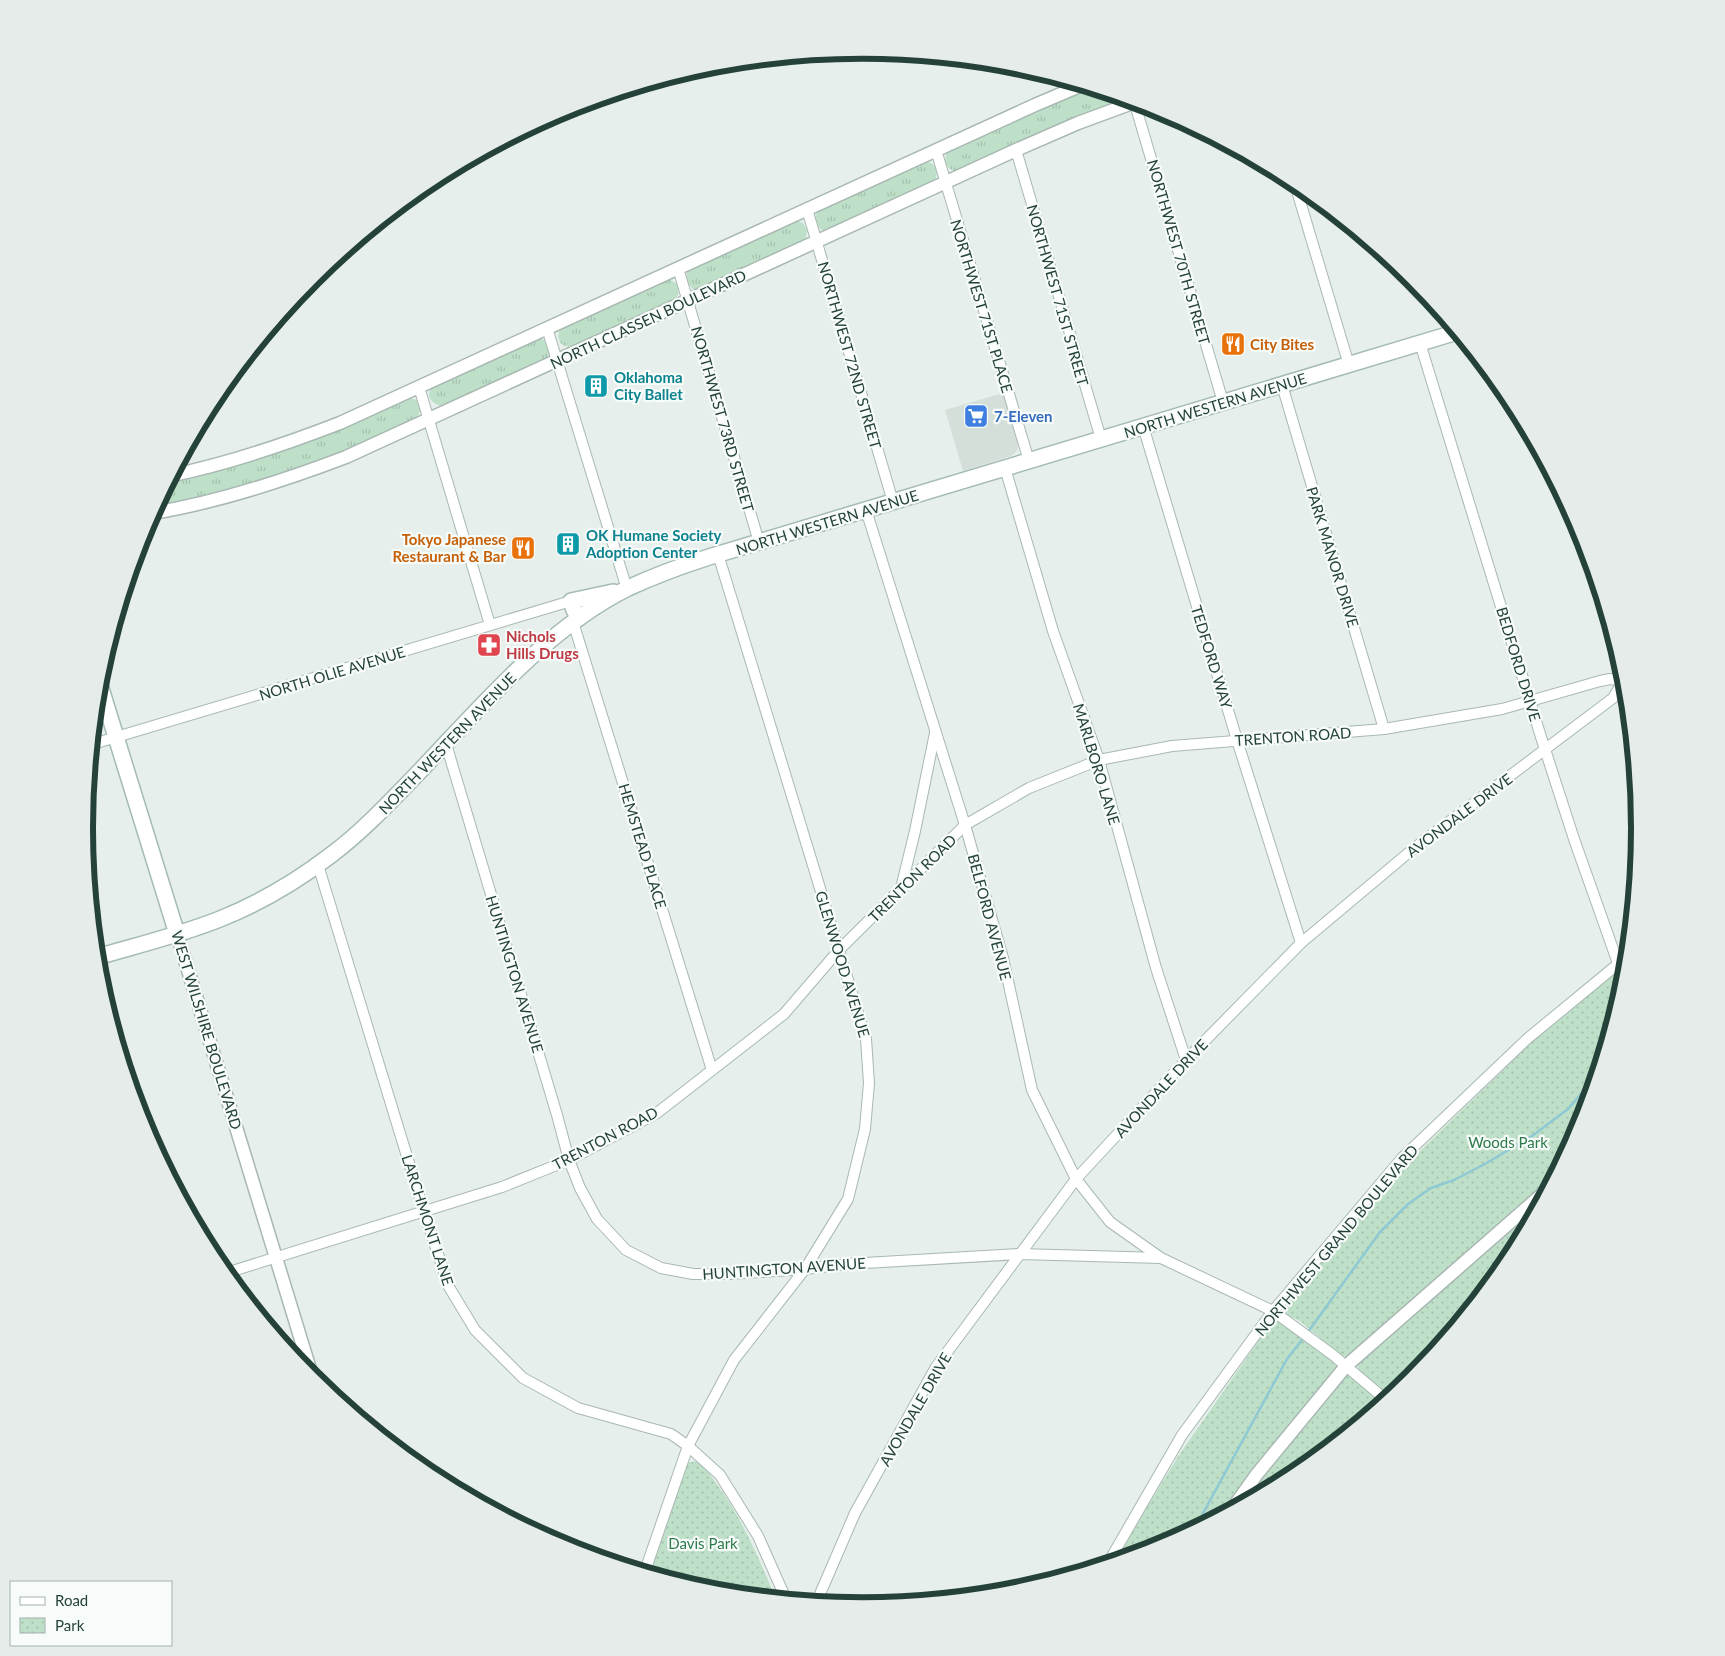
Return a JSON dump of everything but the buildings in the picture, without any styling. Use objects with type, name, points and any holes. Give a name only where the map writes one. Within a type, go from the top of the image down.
[{"type":"main road","name":"NORTH WESTERN AVENUE","points":[[104,955],[177,934],[242,910],[318,865],[371,821],[530,658],[576,620],[627,589],[685,565],[718,554],[1451,334]]},
{"type":"main road","points":[[576,620],[570,601],[627,589]]},
{"type":"main road","name":"WEST WILSHIRE BOULEVARD","points":[[104,700],[177,934]]},
{"type":"street","points":[[181,473],[291,442],[348,420],[1074,89]]},
{"type":"street","name":"NORTH CLASSEN BOULEVARD","points":[[163,511],[226,497],[291,478],[346,457],[945,182],[1078,123],[1125,105]]},
{"type":"street","name":"NORTHWEST 70TH STREET","points":[[1136,109],[1223,402]]},
{"type":"street","name":"NORTHWEST 71ST PLACE","points":[[936,150],[1029,461]]},
{"type":"street","name":"NORTHWEST 71ST STREET","points":[[1016,150],[1101,439]]},
{"type":"street","points":[[1298,194],[1349,365]]},
{"type":"street","name":"NORTHWEST 72ND STREET","points":[[807,209],[893,502]]},
{"type":"street","name":"NORTHWEST 73RD STREET","points":[[678,268],[759,542]]},
{"type":"street","points":[[547,328],[627,589]]},
{"type":"street","name":"BEDFORD DRIVE","points":[[1420,343],[1545,750],[1618,964]]},
{"type":"street","name":"PARK MANOR DRIVE","points":[[1282,385],[1384,729]]},
{"type":"street","points":[[419,387],[490,625]]},
{"type":"street","name":"TEDFORD WAY","points":[[1143,426],[1237,740],[1301,944]]},
{"type":"street","name":"MARLBORO LANE","points":[[1005,468],[1053,631],[1098,760],[1156,968],[1186,1060]]},
{"type":"street","name":"BELFORD AVENUE","points":[[866,510],[936,732],[1003,958],[1032,1090],[1076,1179],[1110,1222],[1161,1258]]},
{"type":"street","name":"GLENWOOD AVENUE","points":[[647,1566],[688,1446],[734,1360],[805,1269],[848,1199],[865,1128],[869,1083],[866,1039],[718,554]]},
{"type":"street","name":"NORTH OLIE AVENUE","points":[[99,743],[570,601]]},
{"type":"street","name":"HEMSTEAD PLACE","points":[[576,620],[712,1070]]},
{"type":"street","name":"TRENTON ROAD","points":[[234,1271],[502,1187],[569,1160],[656,1113],[784,1014],[839,950],[964,825],[1029,788],[1098,760],[1172,746],[1384,729],[1456,718],[1530,702],[1600,681],[1617,680]]},
{"type":"street","name":"AVONDALE DRIVE","points":[[819,1596],[855,1513],[936,1366],[1076,1179],[1186,1060],[1301,944],[1413,849],[1613,698],[1619,689]]},
{"type":"street","points":[[901,888],[936,732]]},
{"type":"street","name":"HUNTINGTON AVENUE","points":[[446,744],[569,1160],[580,1188],[597,1219],[626,1250],[661,1268],[694,1274],[730,1274],[848,1264],[1020,1254],[1161,1258],[1272,1311],[1311,1338],[1381,1396]]},
{"type":"street","name":"LARCHMONT LANE","points":[[318,865],[424,1212],[449,1287],[475,1330],[523,1378],[578,1408],[671,1434],[688,1446],[720,1475],[758,1536],[784,1593]]},
{"type":"street","name":"WEST WILSHIRE BOULEVARD","points":[[177,934],[307,1359]]},
{"type":"street","name":"NORTHWEST GRAND BOULEVARD","points":[[1113,1555],[1182,1435],[1272,1311],[1402,1158],[1527,1039],[1618,964]]},
{"type":"street","points":[[1240,1498],[1257,1474],[1346,1366],[1536,1200]]},
{"type":"shaded area","points":[[1003,393],[1018,444],[1017,451],[1011,456],[963,471],[945,410]]},
{"type":"green space","points":[[1081,91],[1117,102],[957,171],[950,169],[946,164],[947,152],[1051,102]]},
{"type":"green space","points":[[925,161],[936,168],[935,180],[826,231],[819,228],[815,217],[820,208]]},
{"type":"green space","points":[[795,220],[803,223],[807,230],[805,241],[699,290],[693,289],[687,282],[687,273],[691,267]]},
{"type":"green space","points":[[669,279],[678,286],[678,295],[674,301],[574,346],[563,345],[559,340],[560,329]]},
{"type":"green space","points":[[539,338],[548,344],[550,350],[545,360],[443,406],[433,402],[429,396],[433,386]]},
{"type":"green space","points":[[406,397],[417,400],[420,404],[419,414],[416,418],[304,467],[231,489],[166,504],[178,477]]},
{"type":"green space","name":"Woods Park","points":[[1611,976],[1617,978],[1606,1027],[1591,1075],[1573,1122],[1543,1186],[1350,1357],[1340,1355],[1300,1321],[1284,1314],[1283,1309],[1311,1272],[1414,1157],[1537,1037]]},
{"type":"green space","points":[[1528,1215],[1473,1296],[1441,1335],[1384,1393],[1359,1371],[1358,1365]]},
{"type":"green space","points":[[1277,1321],[1316,1345],[1337,1367],[1334,1373],[1259,1460],[1226,1506],[1157,1539],[1119,1553],[1179,1455],[1269,1326]]},
{"type":"green space","points":[[1347,1376],[1351,1376],[1377,1399],[1331,1438],[1290,1468],[1252,1491]]},
{"type":"green space","name":"Davis Park","points":[[690,1462],[700,1463],[724,1494],[741,1522],[773,1592],[712,1582],[650,1567],[684,1465]]},
{"type":"waterway","points":[[1308,1332],[1380,1232],[1408,1204],[1431,1188],[1454,1180],[1532,1136],[1568,1109],[1587,1084]]},
{"type":"waterway","points":[[1200,1520],[1287,1359],[1305,1336]]},
{"type":"place","name":"City Bites","points":[[1233,344]]},
{"type":"place","name":"Oklahoma City Ballet","points":[[596,386]]},
{"type":"place","name":"7-Eleven","points":[[976,416]]},
{"type":"place","name":"OK Humane Society Adoption Center","points":[[568,544]]},
{"type":"place","name":"Tokyo Japanese Restaurant & Bar","points":[[523,548]]},
{"type":"place","name":"Nichols Hills Drugs","points":[[489,645]]}]
